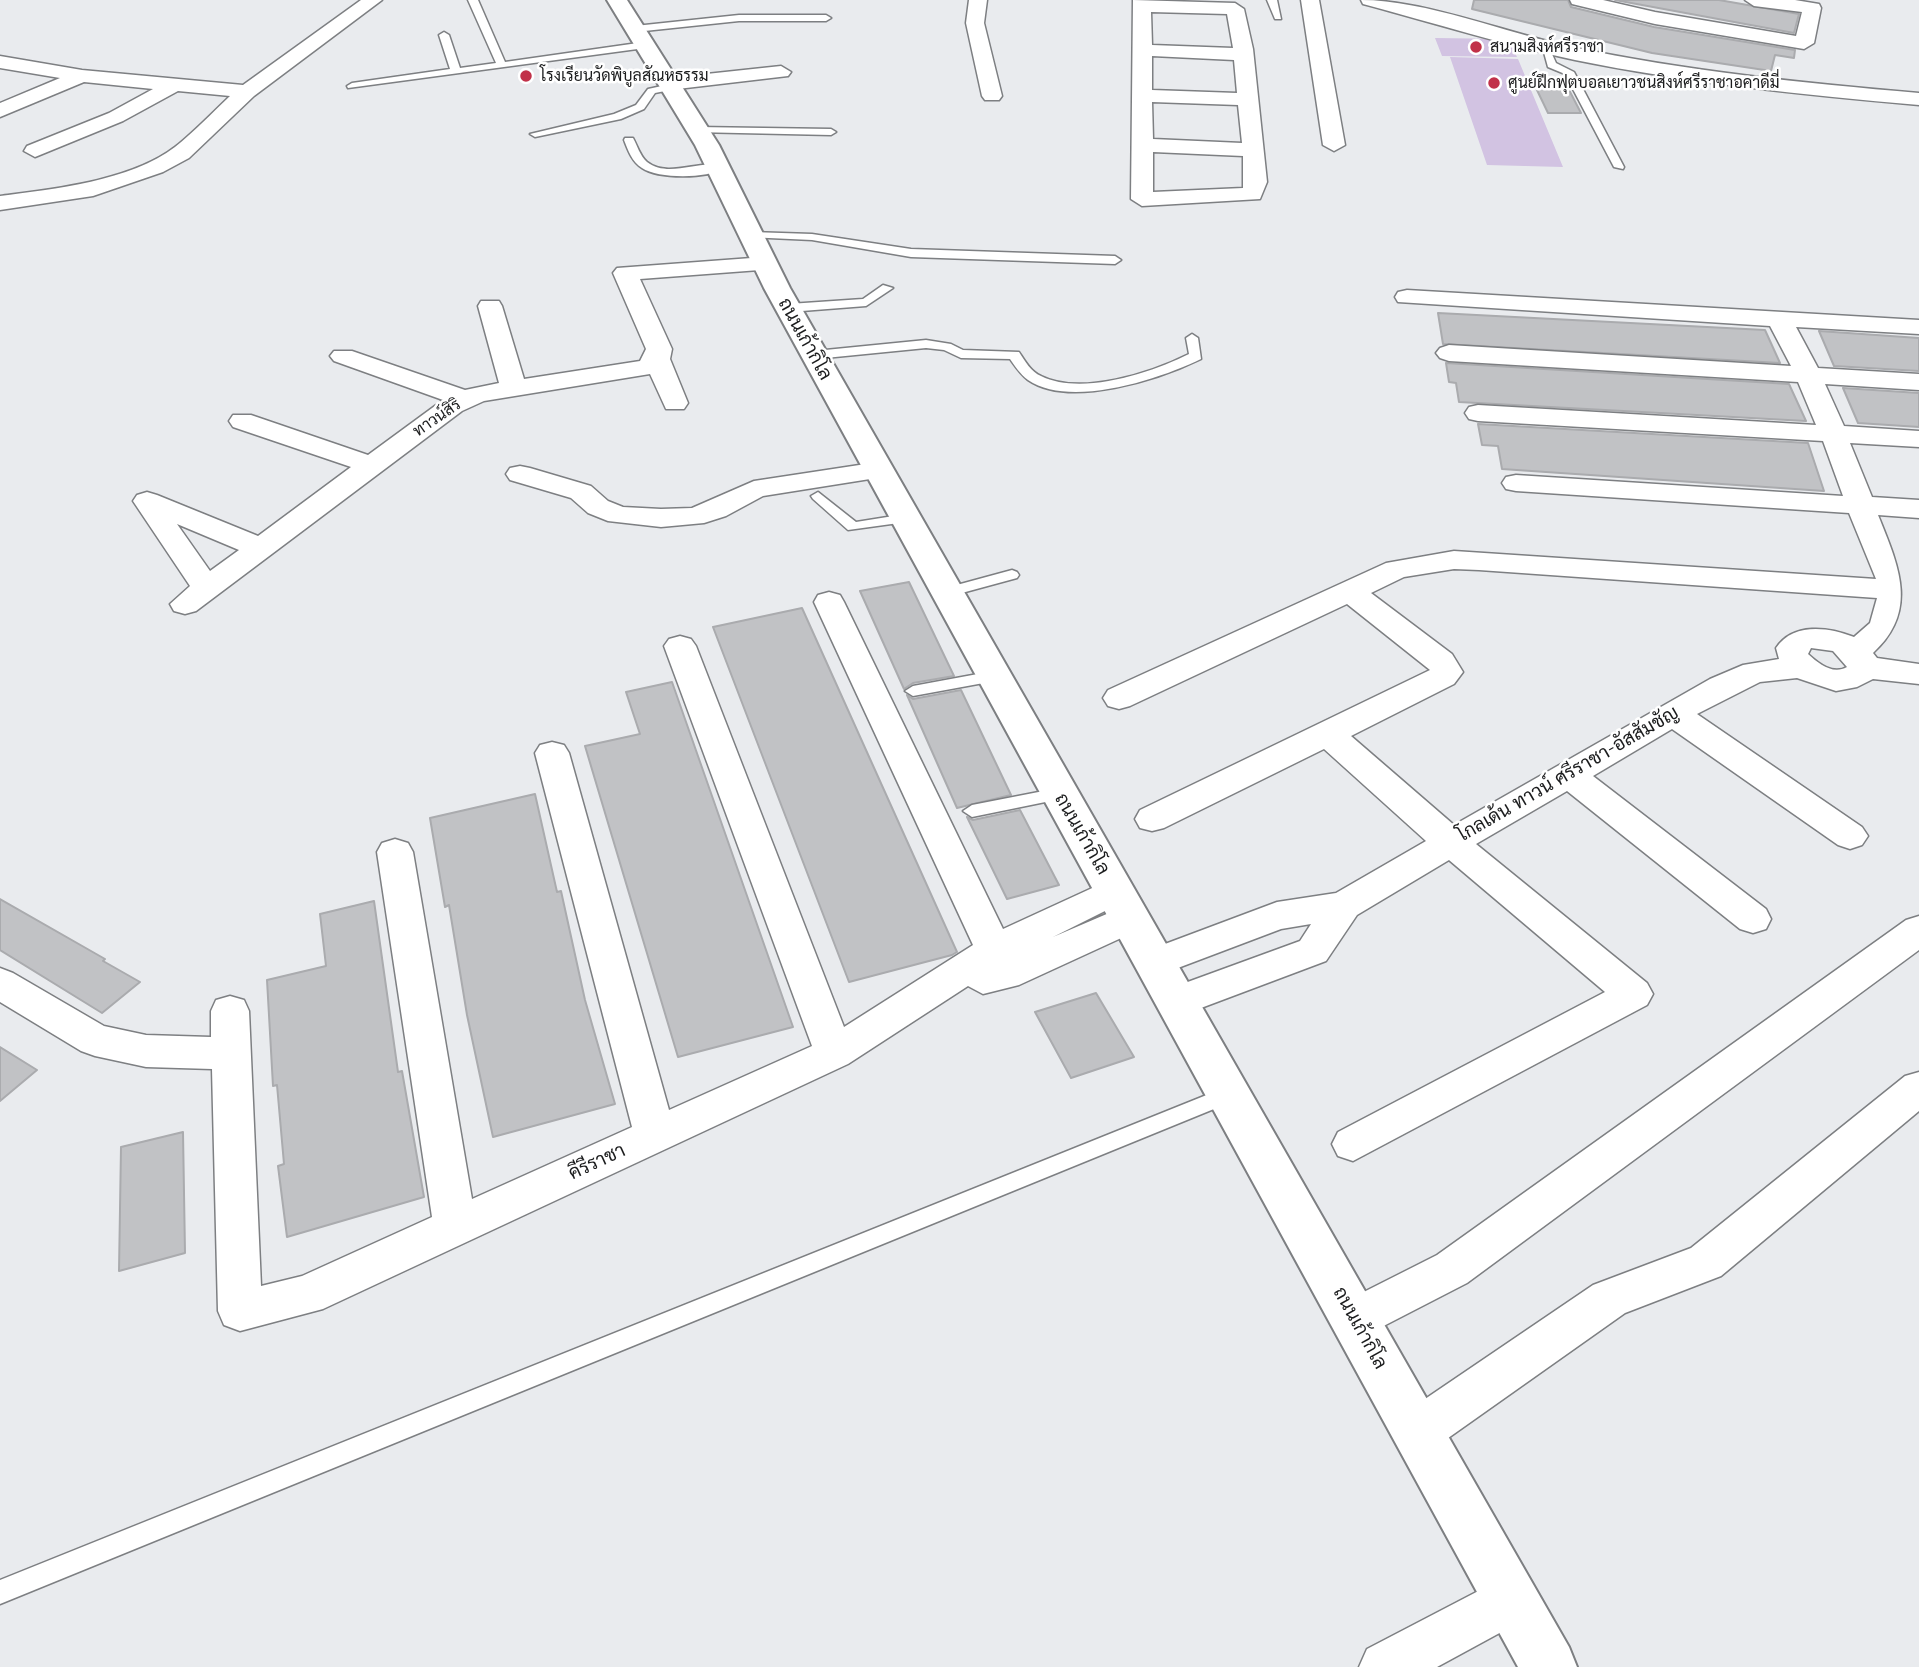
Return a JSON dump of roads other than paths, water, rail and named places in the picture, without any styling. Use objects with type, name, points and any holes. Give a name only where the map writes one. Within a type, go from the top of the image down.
[{"type":"main road","name":"ถนนเก้ากิโล","points":[[617,0],[698,130],[814,355],[1549,1667]]},
{"type":"street","points":[[0,203],[85,191],[155,167],[181,153],[254,87],[373,0]]},
{"type":"street","points":[[978,0],[975,23],[992,96]]},
{"type":"street","points":[[1310,0],[1334,145]]},
{"type":"street","points":[[1370,0],[1545,47],[1602,59],[1837,92],[1919,99]]},
{"type":"street","points":[[1578,0],[1668,20],[1804,43],[1812,8],[1754,0]]},
{"type":"street","points":[[1668,20],[1684,0]]},
{"type":"street","points":[[1142,3],[1235,9],[1256,182],[1252,194],[1142,199],[1142,50],[1142,3]]},
{"type":"street","points":[[1142,50],[1242,54]]},
{"type":"street","points":[[0,62],[82,76],[179,86],[254,87]]},
{"type":"street","points":[[670,85],[781,72]]},
{"type":"street","points":[[0,111],[82,76]]},
{"type":"street","points":[[35,151],[116,117],[179,86]]},
{"type":"street","points":[[1141,96],[1247,99]]},
{"type":"street","points":[[1140,145],[1252,150]]},
{"type":"street","points":[[676,403],[657,359],[659,349],[628,279],[769,271]]},
{"type":"street","points":[[1407,297],[1919,327]]},
{"type":"street","points":[[490,306],[514,388]]},
{"type":"street","points":[[1778,318],[1802,362],[1860,505],[1901,583],[1887,622],[1859,659],[1919,674]]},
{"type":"street","points":[[1448,352],[1802,362],[1919,382]]},
{"type":"street","points":[[343,356],[467,399]]},
{"type":"street","name":"ทาวน์สิริ","points":[[261,548],[147,501],[196,596],[261,548],[371,465],[453,405],[477,394],[639,369],[657,359]]},
{"type":"street","points":[[1478,413],[1919,439]]},
{"type":"street","points":[[242,421],[371,465]]},
{"type":"street","points":[[520,474],[581,492],[598,507],[618,515],[661,518],[694,517],[716,510],[754,489],[879,470]]},
{"type":"street","points":[[1516,483],[1919,509]]},
{"type":"street","points":[[1119,698],[1396,569],[1454,560],[1901,583]]},
{"type":"street","points":[[1152,819],[1443,677],[1447,672],[1441,661],[1349,591]]},
{"type":"street","points":[[829,602],[1000,962]]},
{"type":"street","name":"โกลเด้น ทาวน์ ศรีราชา-อัสสัมชัญ","points":[[1154,963],[1277,916],[1344,905],[1449,841],[1721,686],[1754,672],[1801,667],[1793,657],[1793,648],[1799,641],[1826,638],[1859,659]]},
{"type":"street","points":[[680,646],[834,1053]]},
{"type":"street","points":[[1673,714],[1850,836]]},
{"type":"street","points":[[1327,733],[1449,841],[1634,994],[1353,1144]]},
{"type":"street","points":[[552,753],[655,1135]]},
{"type":"street","points":[[1568,774],[1753,919]]},
{"type":"street","points":[[395,852],[455,1227]]},
{"type":"street","name":"คีรีราชา","points":[[232,1054],[240,1311],[307,1295],[834,1053],[942,986],[1000,962],[1122,904]]},
{"type":"street","name":"โกลเด้น ทาวน์ ศรีราชา-อัสสัมชัญ","points":[[1177,1002],[1313,951],[1344,905]]},
{"type":"street","points":[[1354,1319],[1452,1269],[1919,930]]},
{"type":"street","points":[[0,983],[95,1040],[146,1051],[232,1054],[230,1012]]},
{"type":"street","points":[[1417,1432],[1609,1299],[1706,1262],[1919,1088]]},
{"type":"street","points":[[1385,1667],[1511,1599]]},
{"type":"lane","points":[[473,0],[502,65]]},
{"type":"lane","points":[[1272,0],[1278,17]]},
{"type":"lane","points":[[352,86],[502,65],[739,18],[826,18]]},
{"type":"lane","points":[[444,35],[456,71]]},
{"type":"lane","points":[[1545,47],[1552,65],[1569,72],[1619,167]]},
{"type":"lane","points":[[535,134],[617,117],[640,107],[652,91],[670,85]]},
{"type":"lane","points":[[698,130],[831,132]]},
{"type":"lane","points":[[629,140],[642,163],[651,168],[669,172],[718,168]]},
{"type":"lane","points":[[769,271],[812,237],[911,253],[1115,260]]},
{"type":"lane","points":[[769,271],[866,302],[887,289]]},
{"type":"lane","points":[[814,355],[937,345],[961,354],[1013,355],[1036,379],[1090,386],[1158,374],[1180,366],[1196,356],[1192,338]]},
{"type":"lane","points":[[818,496],[853,527],[906,518]]},
{"type":"lane","points":[[947,592],[1012,575]]},
{"type":"lane","points":[[913,691],[995,676]]},
{"type":"lane","points":[[972,811],[1059,794]]},
{"type":"lane","points":[[0,1592],[1229,1094]]},
{"type":"place","name":"สนามสิงห์ศรีราชา","points":[[1476,47]]},
{"type":"place","name":"โรงเรียนวัดพิบูลสัณหธรรม","points":[[526,76]]},
{"type":"place","name":"ศูนย์ฝีกฟุตบอลเยาวชนสิงห์ศรีราชาอคาดีมี่","points":[[1494,83]]}]
